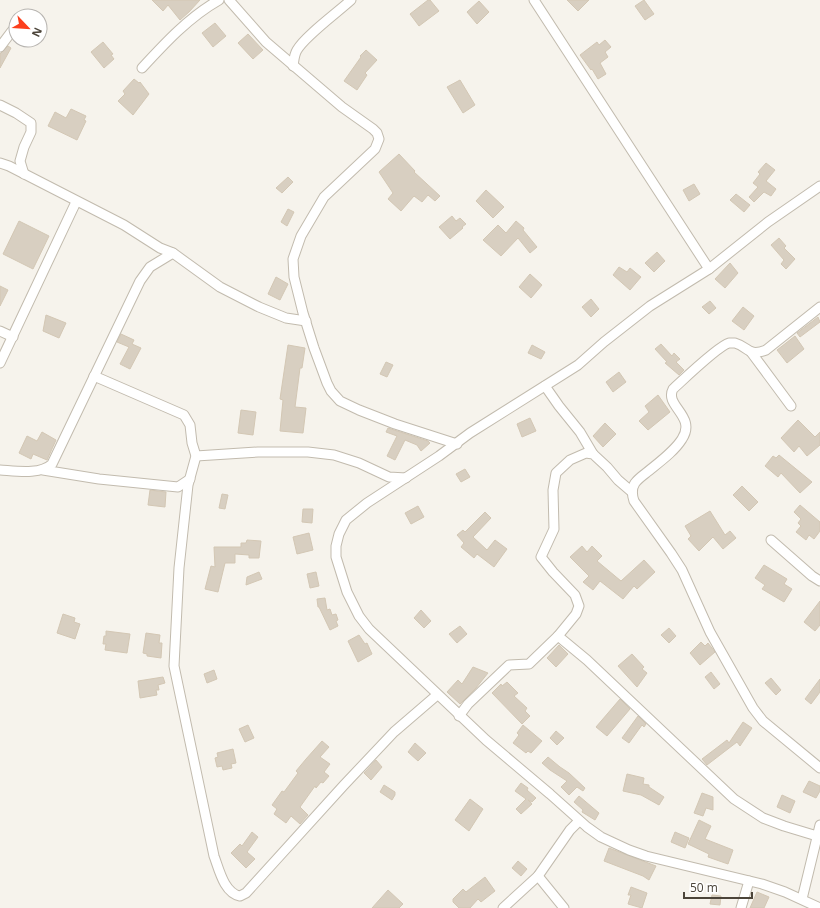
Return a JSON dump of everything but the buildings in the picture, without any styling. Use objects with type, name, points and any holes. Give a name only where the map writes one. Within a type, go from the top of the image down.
[{"type":"street","points":[[142,68],[184,25],[206,7],[219,0]]},
{"type":"street","points":[[229,0],[266,42],[342,107],[377,133],[378,144],[372,154],[324,197],[301,236],[293,259],[294,277],[306,321],[327,383],[340,401],[359,410],[395,424],[457,444]]},
{"type":"street","points":[[293,66],[297,49],[307,38],[351,0]]},
{"type":"street","points":[[534,0],[708,269]]},
{"type":"street","points":[[0,47],[8,36]]},
{"type":"street","points":[[0,105],[31,123],[31,132],[24,147],[20,161],[24,174]]},
{"type":"street","points":[[0,163],[9,166],[76,202],[124,225],[160,248],[173,253],[220,287],[258,307],[286,318],[306,321]]},
{"type":"street","points":[[820,186],[768,222],[708,269],[650,306],[604,342],[578,365],[470,433],[457,444],[367,503],[346,520],[339,534],[336,546],[336,557],[347,592],[359,616],[369,629],[436,695],[579,821],[601,837],[640,854],[749,881],[785,892],[820,908]]},
{"type":"street","points":[[0,363],[76,202]]},
{"type":"street","points":[[43,470],[52,464],[140,281],[150,267],[173,253]]},
{"type":"street","points":[[751,352],[759,353],[766,350],[820,307]]},
{"type":"street","points":[[0,331],[12,337]]},
{"type":"street","points":[[632,492],[637,481],[674,449],[685,433],[685,418],[671,399],[673,389],[728,343],[740,345],[751,352],[791,406]]},
{"type":"street","points":[[94,376],[184,415],[190,425],[192,442],[196,456],[188,485],[179,568],[174,666],[214,856],[224,880],[232,893],[240,896],[246,893],[339,790],[394,732],[428,704],[436,695]]},
{"type":"street","points":[[545,386],[580,432],[593,454],[632,492],[634,501],[682,570],[710,632],[753,708],[763,721],[820,768]]},
{"type":"street","points":[[196,456],[265,452],[308,452],[334,455],[359,463],[389,477],[406,478]]},
{"type":"street","points":[[459,716],[468,704],[509,666],[529,664],[558,636],[576,614],[579,606],[575,596],[540,556],[554,529],[553,490],[556,473],[570,460],[586,453],[593,454]]},
{"type":"street","points":[[0,470],[43,470],[98,479],[178,487],[190,479]]},
{"type":"street","points":[[771,540],[812,576],[820,581]]},
{"type":"street","points":[[558,636],[587,660],[734,799],[763,818],[817,836]]},
{"type":"street","points":[[503,908],[538,876],[570,830],[579,821]]},
{"type":"street","points":[[802,899],[820,825]]},
{"type":"street","points":[[538,876],[564,908]]},
{"type":"street","points":[[741,908],[749,881]]}]
